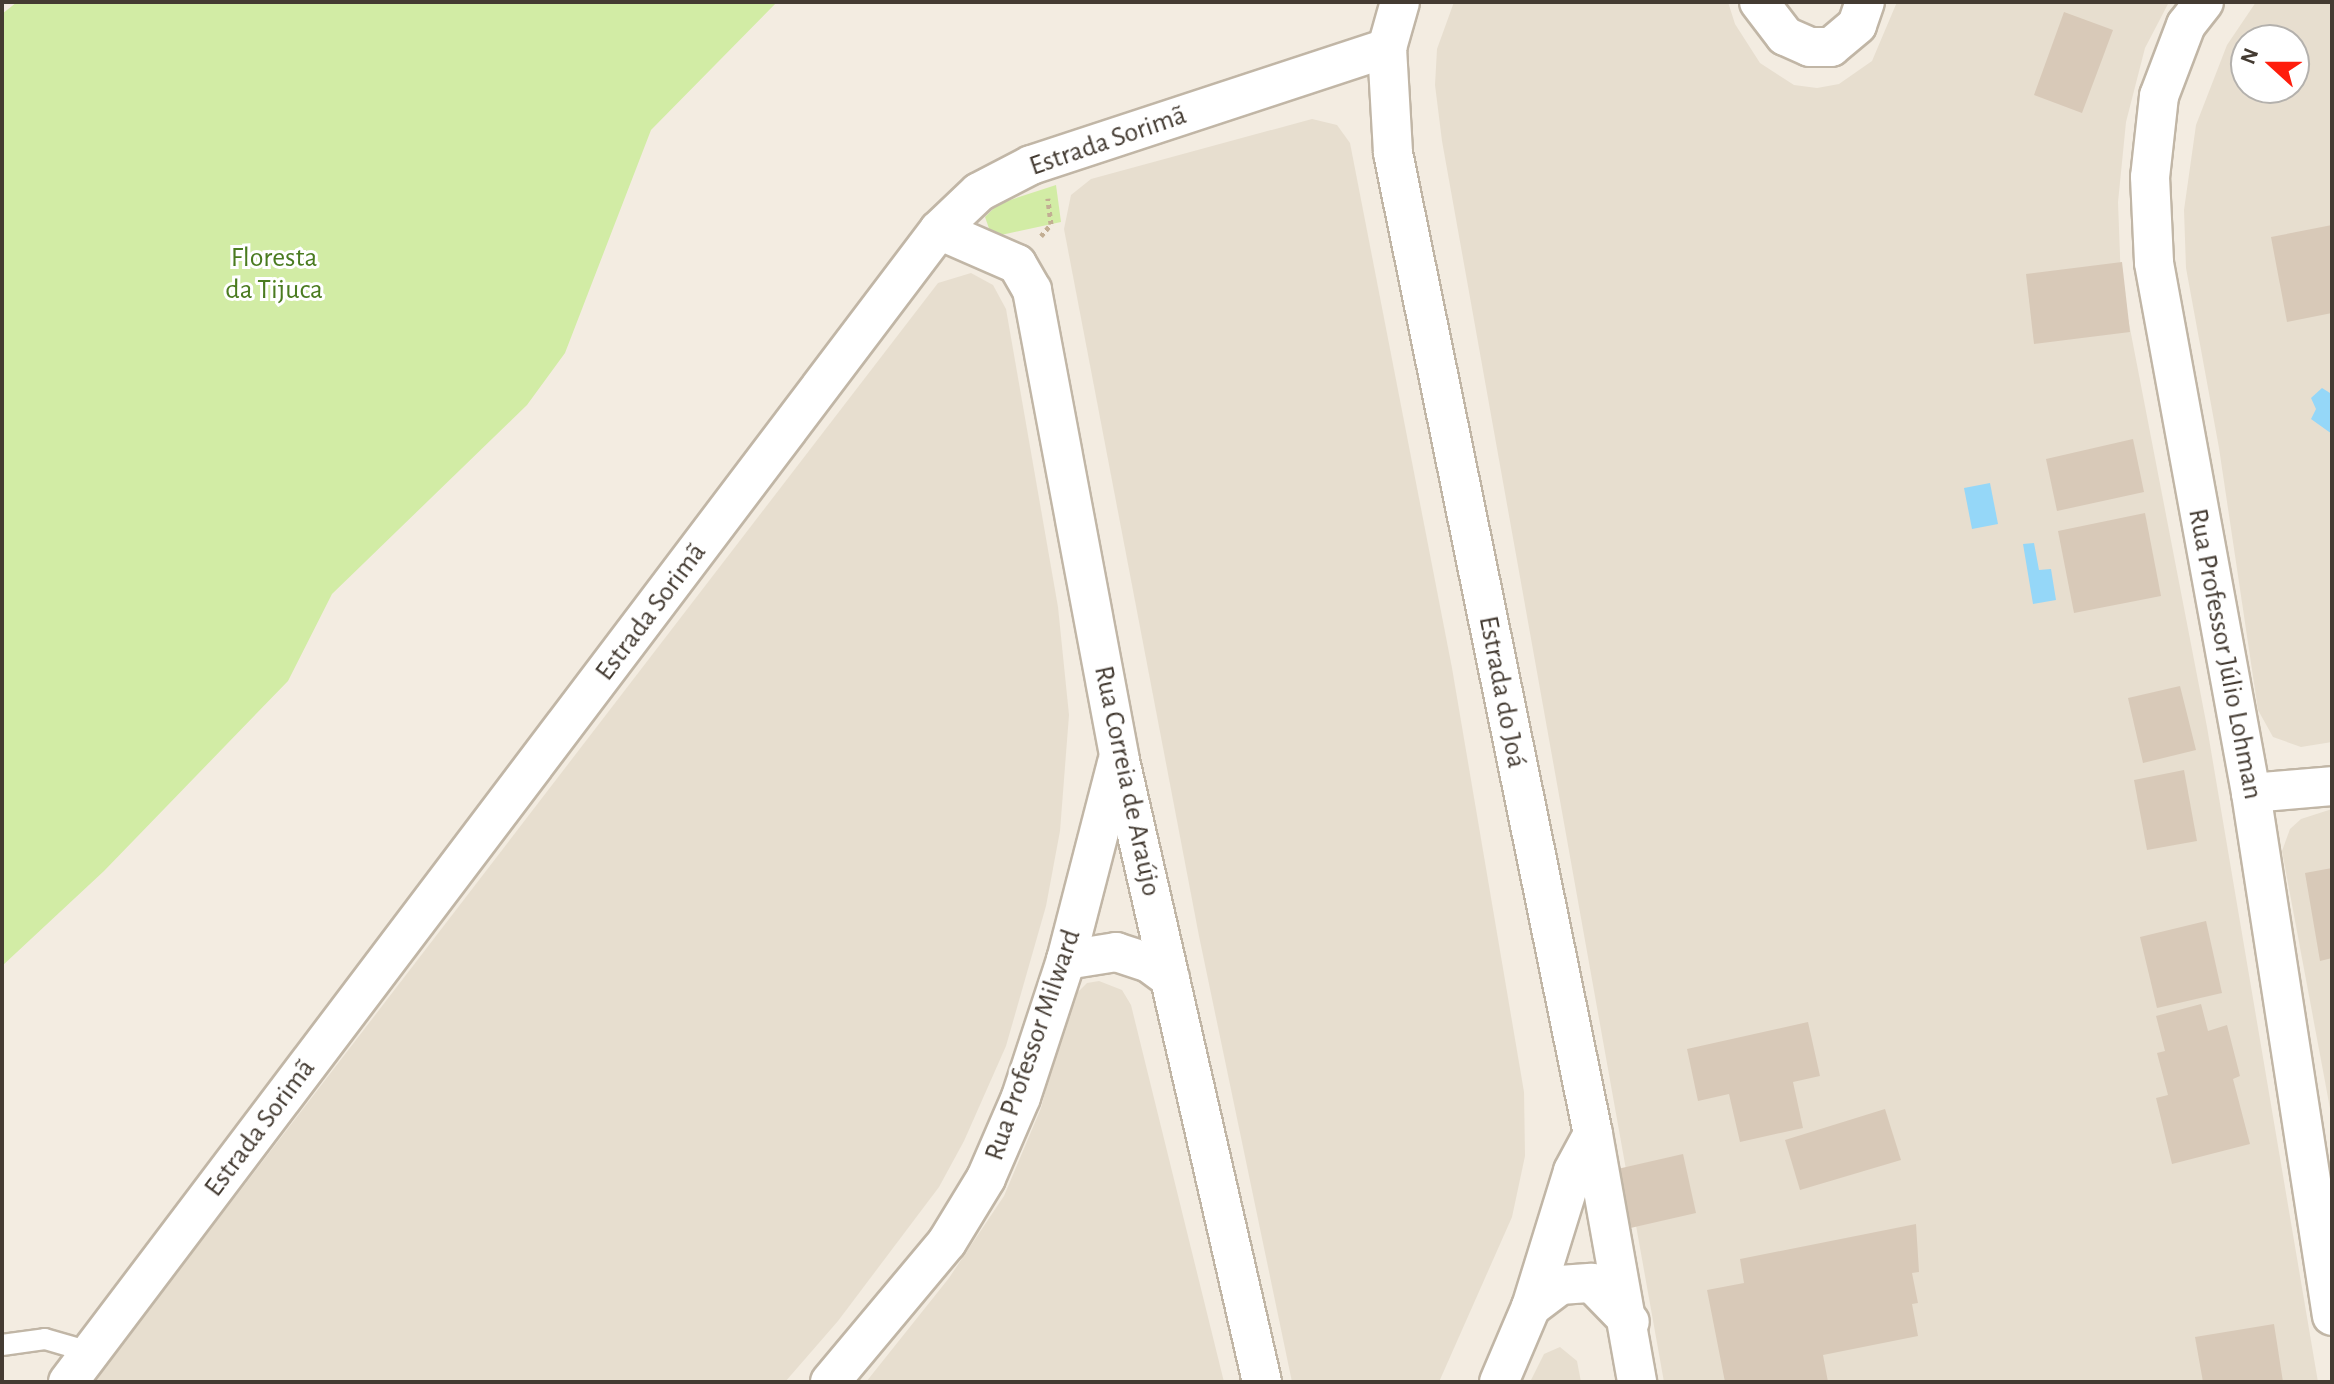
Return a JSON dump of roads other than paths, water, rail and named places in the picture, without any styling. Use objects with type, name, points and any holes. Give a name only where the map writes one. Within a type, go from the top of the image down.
[{"type":"street","name":"Estrada do Joá","points":[[1400,2],[1387,48],[1393,153],[1593,1134],[1630,1322],[1637,1382]]},
{"type":"street","points":[[1759,2],[1785,36],[1810,47],[1831,47],[1857,25],[1865,2]]},
{"type":"street","name":"Rua Professor Júlio Lohman","points":[[2204,2],[2186,25],[2159,96],[2150,177],[2154,263],[2251,793],[2332,1316]]},
{"type":"street","name":"Estrada Sorimã","points":[[79,1367],[939,230],[979,192],[1042,161],[1387,48]]},
{"type":"street","name":"Rua Correia de Araújo","points":[[939,230],[1017,264],[1032,290],[1119,756],[1262,1382]]},
{"type":"street","name":"Rua Professor Milward","points":[[830,1382],[947,1242],[986,1178],[1021,1097],[1066,960],[1119,756]]},
{"type":"street","points":[[2251,793],[2332,786]]},
{"type":"street","points":[[1066,960],[1116,952],[1149,963],[1170,978]]},
{"type":"street","points":[[1499,1382],[1531,1307],[1573,1171],[1593,1134]]},
{"type":"street","points":[[1531,1307],[1560,1285],[1592,1283],[1630,1322]]},
{"type":"lane","points":[[2,1345],[45,1339],[79,1367]]},
{"type":"water","points":[[2322,388],[2330,393],[2332,434],[2311,419],[2316,409],[2311,398]]},
{"type":"water","points":[[1990,483],[1998,524],[1972,529],[1964,488]]},
{"type":"water","points":[[2034,543],[2039,570],[2051,569],[2056,600],[2033,604],[2023,544]]},
{"type":"park label","name":"Floresta da Tijuca","points":[[274,274]]}]
